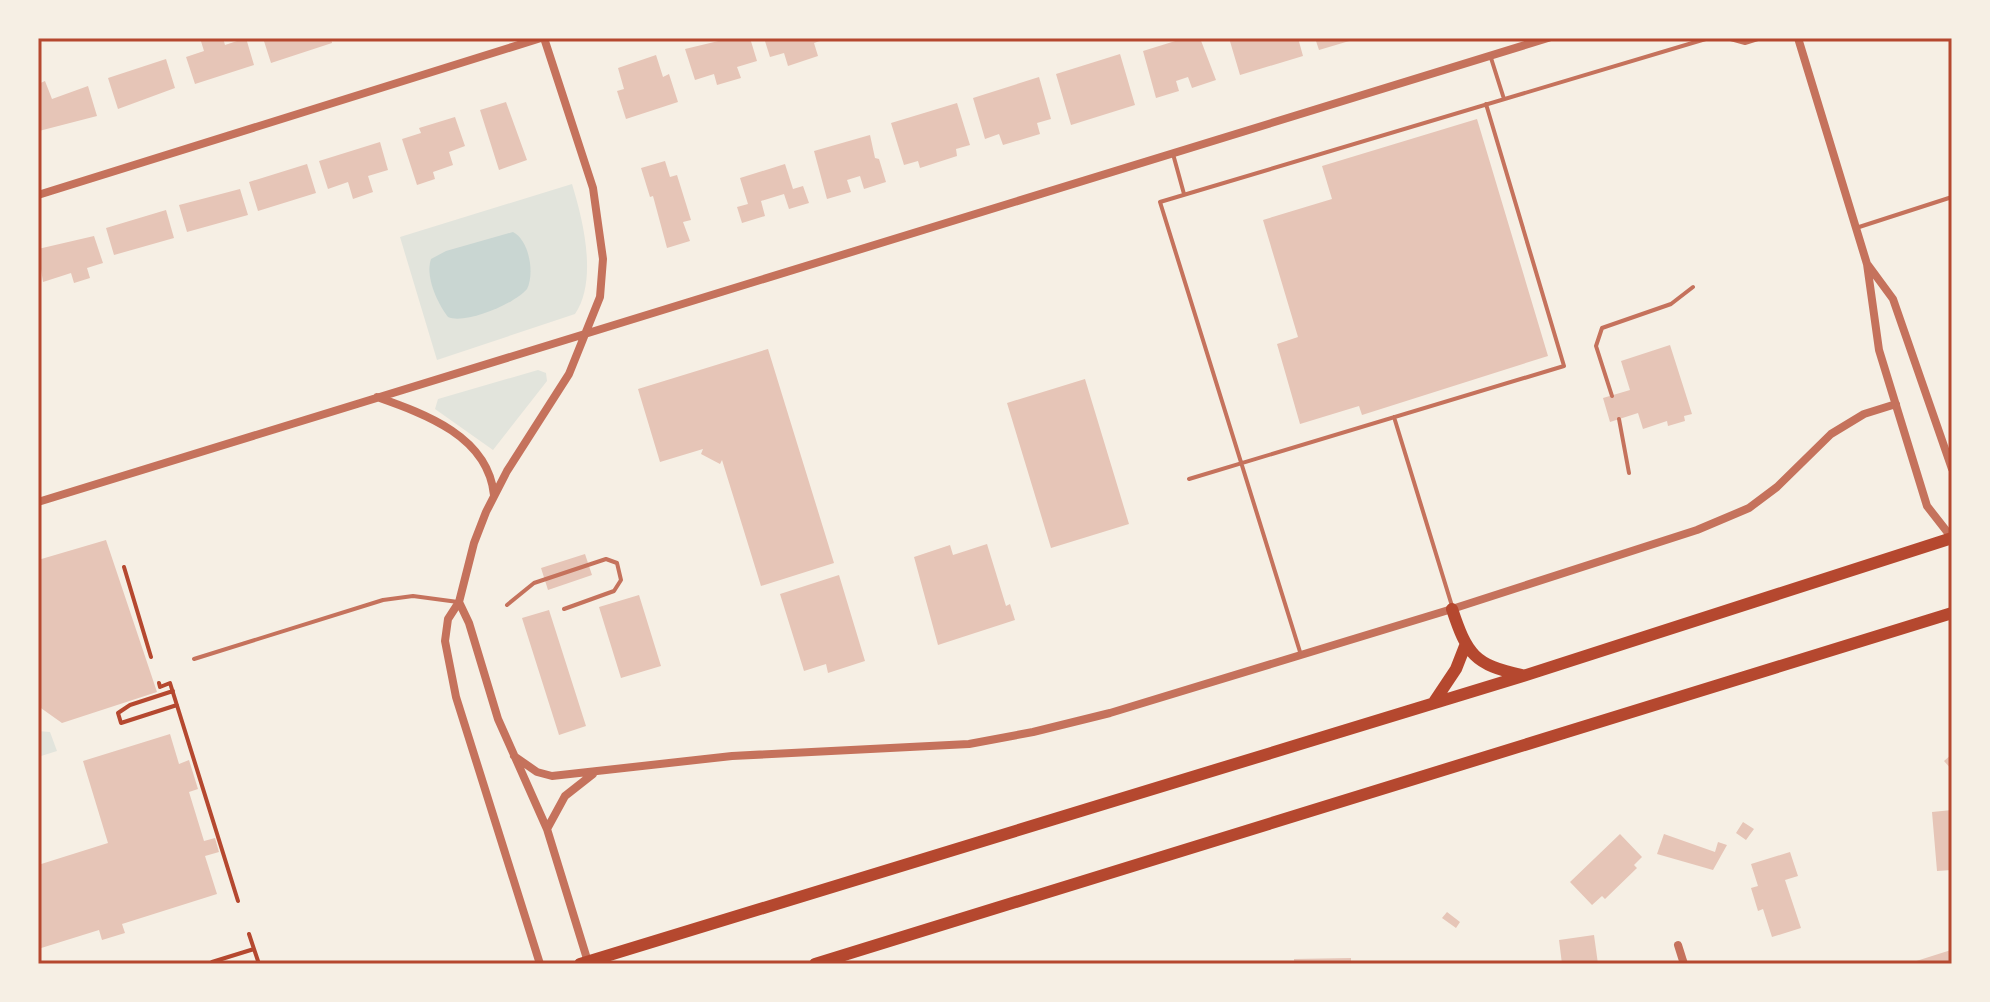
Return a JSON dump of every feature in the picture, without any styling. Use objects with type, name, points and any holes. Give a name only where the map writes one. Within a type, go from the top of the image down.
[{"type":"main road","points":[[586,963],[1523,676],[1952,538]]},
{"type":"main road","points":[[1452,609],[1465,646],[1489,665],[1523,676]]},
{"type":"main road","points":[[815,964],[1952,613]]},
{"type":"main road","points":[[1434,702],[1454,673],[1465,646]]},
{"type":"street","points":[[38,195],[542,38],[593,188],[602,281],[587,335],[565,381],[494,495],[474,543],[459,602],[445,630],[448,669],[540,964]]},
{"type":"street","points":[[38,502],[1548,38]]},
{"type":"street","points":[[1798,38],[1867,264],[1879,350],[1927,506],[1952,538]]},
{"type":"street","points":[[1867,264],[1893,299],[1952,469]]},
{"type":"street","points":[[376,397],[426,416],[467,443],[487,466],[494,495]]},
{"type":"street","points":[[514,756],[546,775],[593,774],[709,757],[901,749],[999,739],[1110,713],[1452,609],[1697,530],[1749,508],[1831,434],[1864,414],[1896,404]]},
{"type":"street","points":[[459,602],[469,623],[482,676],[547,829],[586,963]]},
{"type":"street","points":[[547,829],[565,796],[593,774]]},
{"type":"street","points":[[1678,945],[1684,964]]},
{"type":"lane","points":[[1301,655],[1160,202],[1709,38]]},
{"type":"lane","points":[[1727,38],[1745,43],[1761,38]]},
{"type":"lane","points":[[1490,55],[1504,99]]},
{"type":"lane","points":[[1189,479],[1564,366],[1486,104]]},
{"type":"lane","points":[[1172,152],[1184,194]]},
{"type":"lane","points":[[1856,228],[1952,197]]},
{"type":"lane","points":[[1612,396],[1596,346],[1602,328],[1671,304],[1693,287]]},
{"type":"lane","points":[[1394,417],[1452,609]]},
{"type":"lane","points":[[1619,419],[1629,473]]},
{"type":"lane","points":[[507,605],[534,583],[606,559],[617,563],[621,580],[614,591],[564,609]]},
{"type":"lane","points":[[194,659],[383,600],[413,596],[459,602]]},
{"type":"path","points":[[124,567],[151,657]]},
{"type":"path","points":[[159,683],[160,687],[170,683],[173,691],[238,901]]},
{"type":"path","points":[[173,691],[118,713],[121,723],[177,705]]},
{"type":"path","points":[[145,700],[149,714]]},
{"type":"path","points":[[249,934],[259,964]]},
{"type":"path","points":[[212,962],[254,949]]},
{"type":"shaded area","points":[[572,184],[584,232],[587,267],[582,300],[575,314],[437,360],[400,237]]},
{"type":"shaded area","points":[[513,232],[527,249],[530,274],[527,289],[490,311],[466,318],[448,317],[433,289],[431,259],[446,251]]},
{"type":"shaded area","points":[[538,370],[546,373],[547,381],[493,450],[435,409],[438,399]]},
{"type":"shaded area","points":[[38,731],[50,732],[57,751],[38,757]]},
{"type":"building","points":[[200,38],[223,38],[225,45],[246,38],[254,65],[195,84],[186,57],[204,51]]},
{"type":"building","points":[[263,38],[331,38],[332,43],[271,63]]},
{"type":"building","points":[[731,38],[750,38],[757,61],[737,67],[741,78],[717,85],[714,74],[695,80],[685,49]]},
{"type":"building","points":[[764,38],[826,39],[814,43],[818,56],[788,66],[784,53],[770,57]]},
{"type":"building","points":[[1185,38],[1200,38],[1216,80],[1192,88],[1188,77],[1176,81],[1179,91],[1156,98],[1143,51]]},
{"type":"building","points":[[1229,38],[1298,38],[1303,56],[1240,75]]},
{"type":"building","points":[[1315,38],[1356,38],[1356,39],[1319,50]]},
{"type":"building","points":[[1120,54],[1135,105],[1071,125],[1056,74]]},
{"type":"building","points":[[656,55],[663,77],[669,74],[678,102],[626,119],[617,91],[624,89],[618,68]]},
{"type":"building","points":[[166,59],[175,88],[118,109],[108,78]]},
{"type":"building","points":[[1039,77],[1051,119],[1037,123],[1040,134],[1003,145],[999,134],[985,139],[973,98]]},
{"type":"building","points":[[45,81],[52,99],[88,86],[97,116],[39,131],[38,84]]},
{"type":"building","points":[[506,102],[527,160],[499,170],[480,110]]},
{"type":"building","points":[[957,103],[970,145],[956,149],[957,156],[920,168],[918,161],[904,165],[891,123]]},
{"type":"building","points":[[455,117],[465,146],[449,152],[453,165],[433,172],[435,179],[417,185],[402,139],[421,133],[419,128]]},
{"type":"building","points":[[1477,119],[1548,356],[1362,415],[1359,406],[1300,424],[1277,344],[1298,337],[1263,220],[1332,199],[1322,166]]},
{"type":"building","points":[[870,135],[875,158],[879,159],[886,182],[864,189],[860,176],[847,180],[851,192],[827,199],[814,151]]},
{"type":"building","points":[[380,142],[388,170],[368,176],[373,192],[353,199],[348,182],[328,189],[319,161]]},
{"type":"building","points":[[665,161],[670,177],[677,175],[691,220],[683,222],[690,241],[667,248],[653,196],[650,197],[641,168]]},
{"type":"building","points":[[307,164],[316,193],[258,211],[249,182]]},
{"type":"building","points":[[785,164],[793,189],[803,186],[809,203],[789,209],[784,194],[761,201],[765,216],[742,223],[737,207],[748,204],[740,178]]},
{"type":"building","points":[[240,189],[248,215],[187,232],[179,205]]},
{"type":"building","points":[[166,210],[174,238],[114,255],[106,228]]},
{"type":"building","points":[[94,236],[103,263],[87,268],[90,278],[74,283],[71,273],[43,282],[38,249]]},
{"type":"building","points":[[1670,345],[1692,414],[1684,416],[1685,421],[1668,426],[1667,421],[1643,429],[1638,413],[1610,422],[1603,398],[1630,390],[1621,361]]},
{"type":"building","points":[[768,349],[834,563],[761,586],[722,460],[720,464],[701,454],[703,449],[660,462],[638,389]]},
{"type":"building","points":[[1085,379],[1129,524],[1051,548],[1007,403]]},
{"type":"building","points":[[106,540],[157,692],[62,723],[38,706],[38,560]]},
{"type":"building","points":[[987,544],[1006,606],[1010,604],[1015,620],[938,645],[914,557],[950,545],[953,555]]},
{"type":"building","points":[[585,554],[592,575],[548,590],[541,568]]},
{"type":"building","points":[[839,575],[865,661],[828,673],[826,664],[804,671],[780,594]]},
{"type":"building","points":[[639,595],[661,666],[621,678],[599,607]]},
{"type":"building","points":[[549,610],[586,726],[559,735],[522,618]]},
{"type":"building","points":[[170,734],[179,764],[189,760],[198,789],[189,792],[204,841],[215,838],[219,852],[205,856],[217,894],[122,924],[125,933],[102,940],[99,930],[38,949],[38,865],[108,843],[83,761]]},
{"type":"building","points":[[1952,754],[1952,770],[1944,761]]},
{"type":"building","points":[[1952,810],[1952,870],[1937,871],[1932,812]]},
{"type":"building","points":[[1743,822],[1754,829],[1746,840],[1736,833]]},
{"type":"building","points":[[1620,834],[1642,857],[1634,865],[1637,868],[1605,899],[1602,896],[1592,905],[1570,882]]},
{"type":"building","points":[[1664,834],[1715,852],[1718,842],[1727,845],[1713,870],[1657,854]]},
{"type":"building","points":[[1790,852],[1798,876],[1785,880],[1801,928],[1772,937],[1763,909],[1758,911],[1751,888],[1758,886],[1751,864]]},
{"type":"building","points":[[1447,912],[1460,922],[1456,928],[1442,918]]},
{"type":"building","points":[[1594,935],[1598,964],[1562,964],[1559,940]]},
{"type":"building","points":[[1951,950],[1952,964],[1910,964],[1910,963]]},
{"type":"building","points":[[1351,958],[1351,964],[1294,964],[1294,959]]}]
